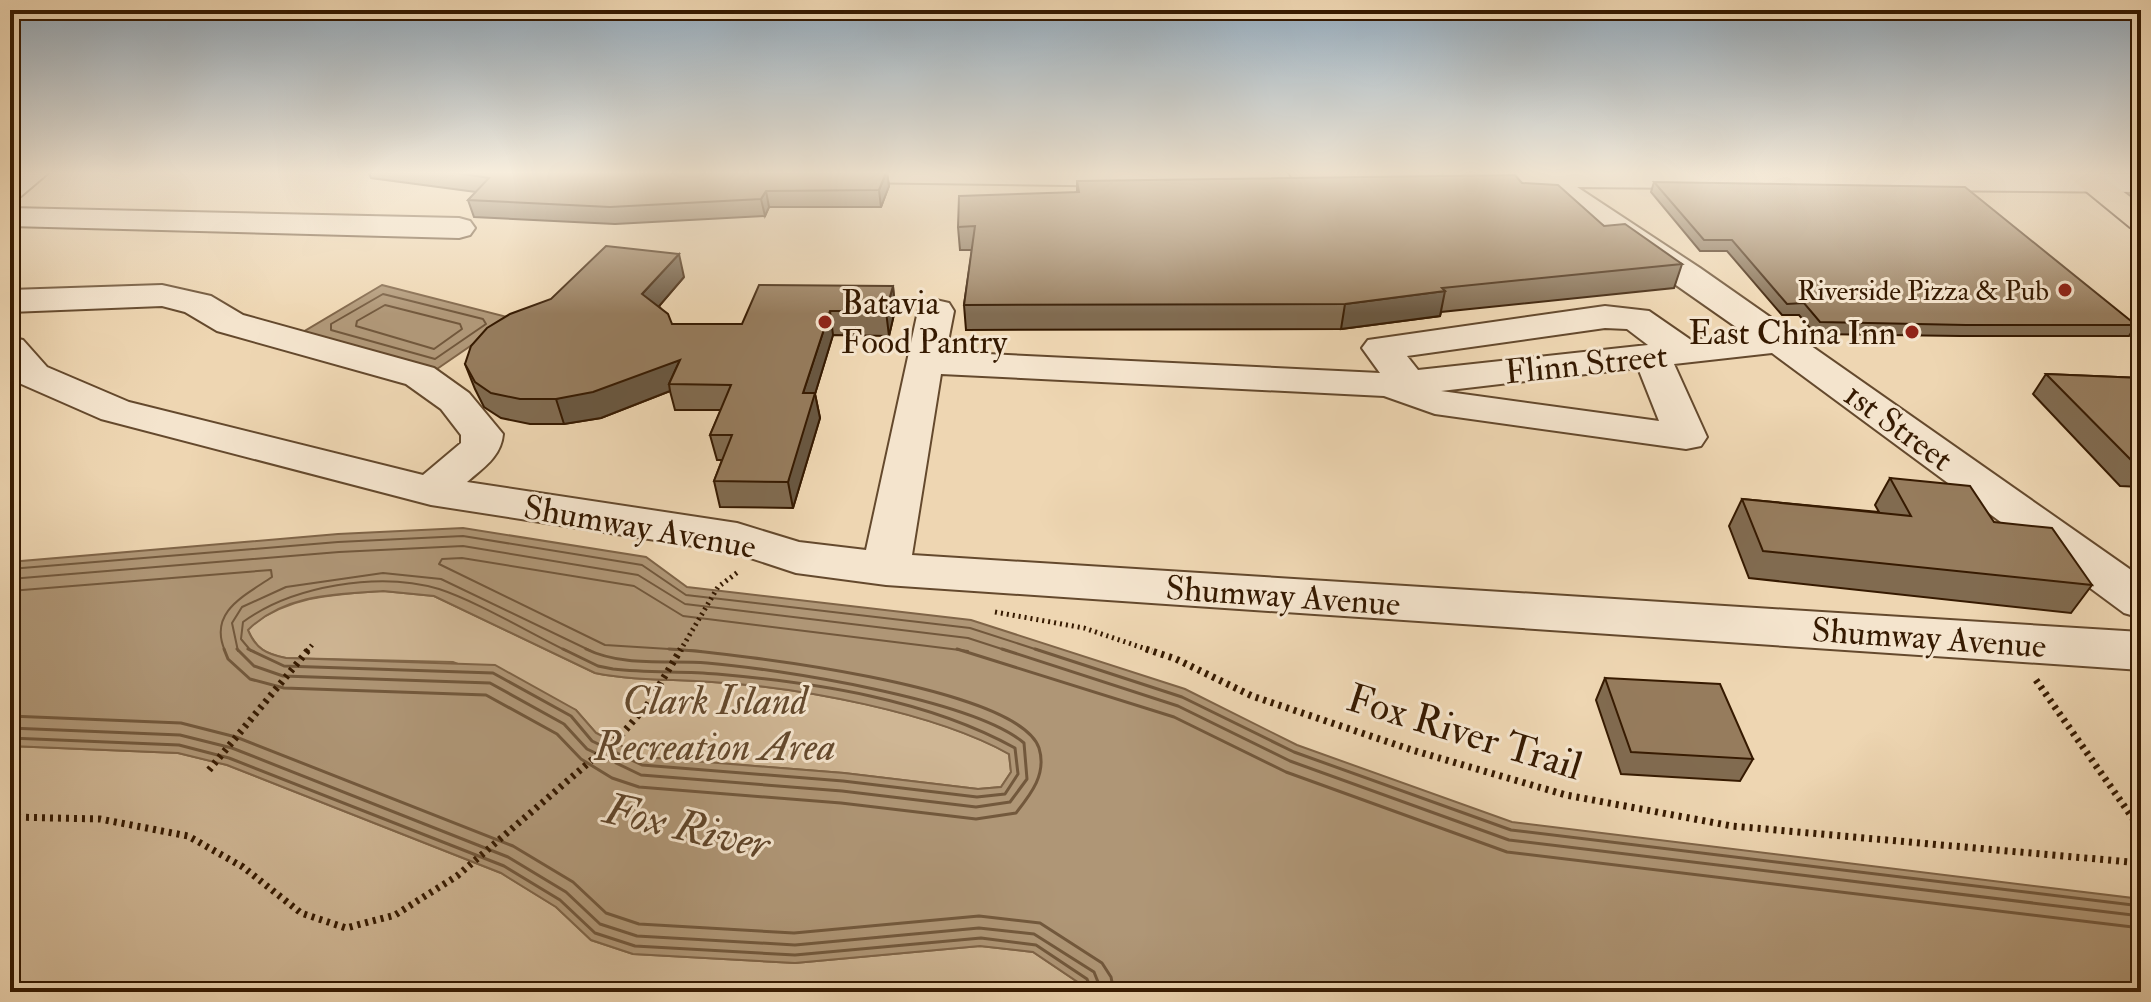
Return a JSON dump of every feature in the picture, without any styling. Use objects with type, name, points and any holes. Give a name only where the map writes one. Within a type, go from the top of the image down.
[{"type":"street","points":[[123,220],[459,228]]},
{"type":"street","name":"1st Street","points":[[1605,220],[1781,341],[2141,601]]},
{"type":"street","points":[[15,290],[162,295],[198,304],[230,323],[420,376],[455,401],[482,434],[481,447],[431,491]]},
{"type":"street","points":[[886,569],[936,311]]},
{"type":"street","name":"Flinn Street","points":[[1399,384],[1781,341]]},
{"type":"street","name":"Shumway Avenue","points":[[10,348],[33,375],[115,411],[431,491],[737,538],[796,557],[886,569],[2141,651]]},
{"type":"street","points":[[925,362],[1399,384],[1435,402],[1686,437],[1669,354]]},
{"type":"path","points":[[10,817],[100,819],[188,836],[243,867],[301,913],[346,928],[395,915],[457,876],[622,734],[658,688],[718,587]]},
{"type":"path","name":"Fox River Trail","points":[[979,609],[1084,628],[1176,659],[1252,696],[1412,750],[1566,795],[1732,826],[2141,863]]},
{"type":"path","points":[[209,770],[312,645]]},
{"type":"path","points":[[2046,671],[2030,670],[2141,830]]},
{"type":"green space","name":"Clark Island Recreation Area","points":[[383,591],[434,596],[595,673],[784,689],[905,714],[978,739],[1009,754],[1011,772],[1001,787],[978,789],[844,773],[643,757],[596,733],[576,710],[453,662],[286,658],[262,650],[247,629],[294,603]]},
{"type":"green space","points":[[10,746],[178,753],[227,765],[501,873],[556,907],[591,940],[633,954],[795,963],[980,946],[1033,952],[1082,985],[1085,992],[10,992]]},
{"type":"water","points":[[382,285],[511,318],[437,369],[303,332]]},
{"type":"water","name":"Fox River","points":[[463,528],[646,557],[687,587],[971,620],[1185,689],[1297,745],[1512,822],[2141,899],[2141,992],[1085,992],[1082,985],[1033,952],[980,946],[795,963],[633,954],[591,940],[556,907],[501,873],[227,765],[178,753],[10,746],[10,562],[338,534]],"holes":[[[383,591],[434,596],[595,673],[784,689],[865,704],[978,739],[1009,754],[1011,772],[1001,787],[978,789],[844,773],[643,757],[596,733],[576,710],[495,665],[286,658],[262,650],[248,630],[278,609],[311,598]]]},
{"type":"building","points":[[958,220],[1597,220],[1604,226],[1625,224],[1682,264],[1442,288],[1445,291],[1345,304],[964,305],[975,226],[958,227]]},
{"type":"building","points":[[1687,220],[2006,220],[2136,325],[1820,322],[1804,303],[1787,304],[1732,240],[1704,240]]},
{"type":"building","points":[[606,246],[679,254],[642,294],[668,314],[672,324],[742,324],[759,285],[893,286],[886,311],[830,311],[803,393],[815,393],[788,482],[714,481],[732,435],[710,435],[731,385],[669,384],[680,360],[593,392],[556,399],[520,399],[491,393],[475,382],[465,364],[471,346],[487,328],[510,314],[551,299]]},
{"type":"building","points":[[2046,374],[2141,378],[2141,466],[2136,465]]},
{"type":"building","points":[[1890,478],[1970,486],[1994,522],[2052,528],[2092,585],[1763,551],[1742,499],[1911,516]]},
{"type":"building","points":[[1605,678],[1720,684],[1753,759],[1631,752]]},
{"type":"place","name":"Riverside Pizza & Pub","points":[[2065,290]]},
{"type":"place","name":"Batavia Food Pantry","points":[[825,322]]},
{"type":"place","name":"East China Inn","points":[[1912,332]]}]
